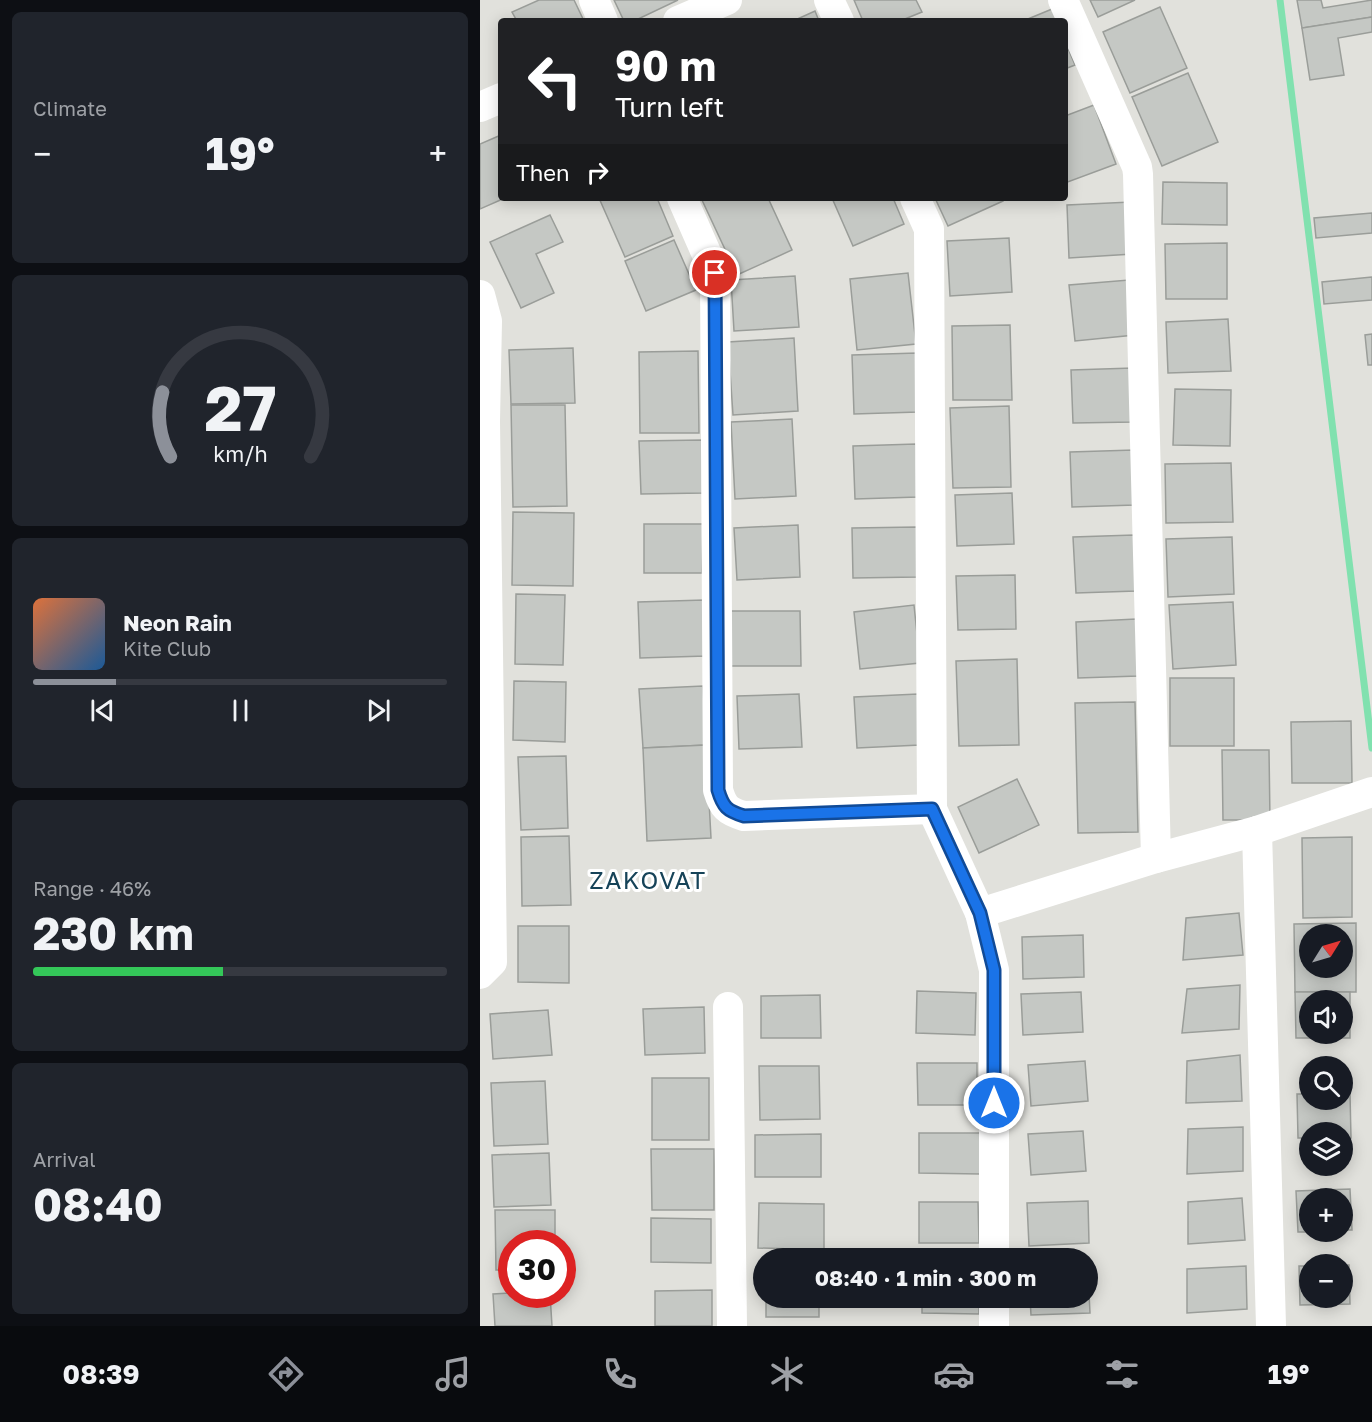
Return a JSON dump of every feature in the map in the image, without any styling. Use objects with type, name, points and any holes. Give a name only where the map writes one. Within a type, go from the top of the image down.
[{"type":"street","points":[[594,0],[602,18]]},
{"type":"street","points":[[685,18],[727,0]]},
{"type":"street","points":[[829,0],[837,18]]},
{"type":"street","points":[[1063,0],[1138,174],[1156,858]]},
{"type":"street","points":[[480,107],[498,99]]},
{"type":"street","points":[[683,201],[715,273],[718,790],[722,803],[731,812],[744,816],[932,809]]},
{"type":"street","points":[[916,201],[929,230],[932,809],[980,913],[994,970],[994,1248]]},
{"type":"street","points":[[480,295],[487,321],[485,730],[492,962],[480,974]]},
{"type":"street","points":[[980,913],[1156,858],[1257,831],[1366,794]]},
{"type":"street","points":[[1257,831],[1271,1326]]},
{"type":"street","points":[[728,1007],[732,1326]]},
{"type":"street","points":[[994,1308],[994,1326]]},
{"type":"building","points":[[539,0],[574,0],[583,18],[515,18],[512,12]]},
{"type":"building","points":[[614,0],[678,0],[640,18],[623,18]]},
{"type":"building","points":[[854,0],[916,0],[922,12],[907,18],[862,18]]},
{"type":"building","points":[[1090,0],[1135,0],[1098,17]]},
{"type":"building","points":[[1297,0],[1321,0],[1323,8],[1372,0],[1372,17],[1302,28]]},
{"type":"building","points":[[1160,7],[1187,68],[1130,93],[1103,32]]},
{"type":"building","points":[[1052,9],[1056,18],[1030,18]]},
{"type":"building","points":[[815,11],[818,18],[800,18]]},
{"type":"building","points":[[1372,17],[1372,32],[1338,38],[1344,75],[1310,80],[1302,28]]},
{"type":"building","points":[[1068,48],[1075,65],[1068,68]]},
{"type":"building","points":[[1188,73],[1218,142],[1162,166],[1132,97]]},
{"type":"building","points":[[1094,105],[1116,164],[1068,182],[1068,115]]},
{"type":"building","points":[[498,136],[498,201],[480,209],[480,144]]},
{"type":"building","points":[[1163,182],[1227,183],[1227,225],[1162,224]]},
{"type":"building","points":[[600,201],[658,201],[673,236],[625,257]]},
{"type":"building","points":[[702,201],[769,201],[792,250],[737,275]]},
{"type":"building","points":[[833,201],[894,201],[904,224],[853,246]]},
{"type":"building","points":[[936,201],[1003,201],[948,226]]},
{"type":"building","points":[[1131,202],[1133,254],[1069,258],[1067,205]]},
{"type":"building","points":[[1372,213],[1372,233],[1316,238],[1314,218]]},
{"type":"building","points":[[550,215],[563,242],[536,254],[554,293],[521,308],[490,242]]},
{"type":"building","points":[[1009,238],[1012,292],[950,296],[947,241]]},
{"type":"building","points":[[674,240],[696,290],[646,311],[625,261]]},
{"type":"building","points":[[1227,243],[1227,299],[1166,299],[1165,244]]},
{"type":"building","points":[[908,273],[916,344],[857,350],[850,279]]},
{"type":"building","points":[[795,276],[799,327],[734,331],[731,280]]},
{"type":"building","points":[[1372,277],[1372,300],[1324,304],[1322,282]]},
{"type":"building","points":[[1129,280],[1135,335],[1075,341],[1069,285]]},
{"type":"building","points":[[1228,319],[1231,371],[1168,373],[1166,322]]},
{"type":"building","points":[[1010,325],[1012,400],[953,400],[952,326]]},
{"type":"building","points":[[1372,334],[1372,365],[1368,365],[1365,335]]},
{"type":"building","points":[[794,338],[798,411],[733,415],[728,342]]},
{"type":"building","points":[[573,348],[575,403],[511,404],[509,350]]},
{"type":"building","points":[[698,351],[699,433],[640,433],[639,352]]},
{"type":"building","points":[[917,353],[918,412],[854,414],[852,355]]},
{"type":"building","points":[[1133,368],[1134,422],[1073,423],[1071,370]]},
{"type":"building","points":[[1175,389],[1231,390],[1230,446],[1173,445]]},
{"type":"building","points":[[511,405],[565,405],[567,506],[513,507]]},
{"type":"building","points":[[1009,406],[1011,487],[953,488],[950,408]]},
{"type":"building","points":[[792,419],[796,496],[735,499],[731,422]]},
{"type":"building","points":[[702,440],[703,493],[641,494],[639,441]]},
{"type":"building","points":[[916,444],[918,497],[855,499],[853,446]]},
{"type":"building","points":[[1134,450],[1135,505],[1072,507],[1070,452]]},
{"type":"building","points":[[1231,463],[1233,522],[1166,523],[1165,464]]},
{"type":"building","points":[[1012,493],[1014,544],[957,546],[955,495]]},
{"type":"building","points":[[513,512],[574,513],[573,586],[512,585]]},
{"type":"building","points":[[644,524],[703,524],[702,573],[644,573]]},
{"type":"building","points":[[798,525],[800,577],[737,580],[734,528]]},
{"type":"building","points":[[917,527],[918,577],[853,578],[852,528]]},
{"type":"building","points":[[1134,535],[1136,591],[1076,593],[1073,537]]},
{"type":"building","points":[[1232,537],[1234,594],[1168,597],[1166,539]]},
{"type":"building","points":[[1015,575],[1016,629],[958,630],[956,576]]},
{"type":"building","points":[[516,594],[565,595],[563,665],[515,664]]},
{"type":"building","points":[[704,600],[706,656],[640,658],[638,602]]},
{"type":"building","points":[[1233,602],[1236,665],[1173,669],[1169,605]]},
{"type":"building","points":[[914,605],[920,663],[860,669],[854,612]]},
{"type":"building","points":[[731,611],[800,611],[801,666],[731,666]]},
{"type":"building","points":[[1136,619],[1138,676],[1078,678],[1076,622]]},
{"type":"building","points":[[1017,659],[1019,745],[959,746],[956,661]]},
{"type":"building","points":[[1170,678],[1234,678],[1234,746],[1170,746]]},
{"type":"building","points":[[514,681],[566,682],[565,742],[513,740]]},
{"type":"building","points":[[703,686],[706,745],[643,748],[639,689]]},
{"type":"building","points":[[799,694],[802,747],[739,749],[737,696]]},
{"type":"building","points":[[918,694],[920,745],[857,748],[854,697]]},
{"type":"building","points":[[1135,702],[1138,832],[1078,833],[1075,703]]},
{"type":"building","points":[[1351,721],[1352,783],[1292,783],[1291,722]]},
{"type":"building","points":[[706,745],[711,838],[647,841],[643,748]]},
{"type":"building","points":[[1222,750],[1269,750],[1270,820],[1223,820]]},
{"type":"building","points":[[566,756],[568,828],[521,830],[518,757]]},
{"type":"building","points":[[1017,779],[1039,825],[979,853],[958,807]]},
{"type":"building","points":[[569,836],[571,905],[522,906],[521,837]]},
{"type":"building","points":[[1352,837],[1352,917],[1303,918],[1302,838]]},
{"type":"building","points":[[1239,913],[1243,955],[1183,960],[1186,918]]},
{"type":"building","points":[[1356,923],[1356,992],[1353,990],[1299,990],[1295,992],[1294,924]]},
{"type":"building","points":[[518,926],[569,926],[569,983],[518,982]]},
{"type":"building","points":[[1083,935],[1084,977],[1023,979],[1022,937]]},
{"type":"building","points":[[1240,985],[1239,1029],[1182,1033],[1187,989]]},
{"type":"building","points":[[917,991],[976,993],[975,1035],[916,1033]]},
{"type":"building","points":[[1081,992],[1083,1032],[1023,1035],[1021,994]]},
{"type":"building","points":[[1295,992],[1299,992],[1299,1038],[1296,1038]]},
{"type":"building","points":[[820,995],[821,1038],[761,1038],[761,996]]},
{"type":"building","points":[[704,1007],[705,1053],[645,1055],[643,1009]]},
{"type":"building","points":[[548,1010],[552,1055],[493,1059],[490,1014]]},
{"type":"building","points":[[1240,1055],[1242,1101],[1186,1103],[1187,1061]]},
{"type":"building","points":[[1085,1061],[1088,1101],[1031,1106],[1028,1065]]},
{"type":"building","points":[[917,1063],[977,1063],[977,1105],[918,1105]]},
{"type":"building","points":[[759,1066],[819,1066],[820,1119],[760,1120]]},
{"type":"building","points":[[652,1078],[709,1078],[709,1140],[652,1140]]},
{"type":"building","points":[[545,1081],[548,1144],[494,1146],[491,1083]]},
{"type":"building","points":[[1297,1094],[1299,1094],[1299,1110],[1350,1110],[1351,1122],[1299,1122],[1298,1138]]},
{"type":"building","points":[[1243,1127],[1243,1171],[1187,1174],[1188,1129]]},
{"type":"building","points":[[1083,1131],[1086,1171],[1031,1175],[1028,1134]]},
{"type":"building","points":[[919,1133],[980,1133],[980,1174],[919,1173]]},
{"type":"building","points":[[821,1134],[821,1177],[755,1177],[755,1135]]},
{"type":"building","points":[[651,1149],[714,1149],[714,1210],[652,1210]]},
{"type":"building","points":[[549,1153],[551,1205],[494,1207],[492,1155]]},
{"type":"building","points":[[1296,1191],[1299,1191],[1299,1232],[1298,1232]]},
{"type":"building","points":[[1242,1198],[1245,1240],[1188,1244],[1188,1202]]},
{"type":"building","points":[[1088,1201],[1089,1243],[1029,1246],[1027,1203]]},
{"type":"building","points":[[919,1202],[978,1202],[979,1243],[919,1243]]},
{"type":"building","points":[[759,1203],[824,1204],[824,1248],[758,1248]]},
{"type":"building","points":[[495,1210],[555,1210],[555,1230],[498,1230],[498,1270],[496,1270]]},
{"type":"building","points":[[651,1218],[711,1219],[711,1263],[651,1262]]},
{"type":"building","points":[[1246,1266],[1247,1309],[1187,1313],[1187,1269]]},
{"type":"building","points":[[712,1290],[712,1326],[655,1326],[655,1291]]},
{"type":"building","points":[[493,1294],[498,1294],[498,1308],[551,1308],[552,1326],[495,1326]]},
{"type":"building","points":[[766,1308],[819,1308],[819,1317],[766,1317]]},
{"type":"building","points":[[922,1308],[979,1308],[979,1314],[922,1313]]},
{"type":"building","points":[[1031,1308],[1090,1308],[1090,1313],[1031,1315]]},
{"type":"waterway","points":[[1280,0],[1372,748]]},
{"type":"district","name":"ZAKOVAT","points":[[648,881]]},
{"type":"route","points":[[715,273],[718,790],[722,803],[731,812],[744,816],[932,809],[980,913],[994,970],[994,1103]]}]
